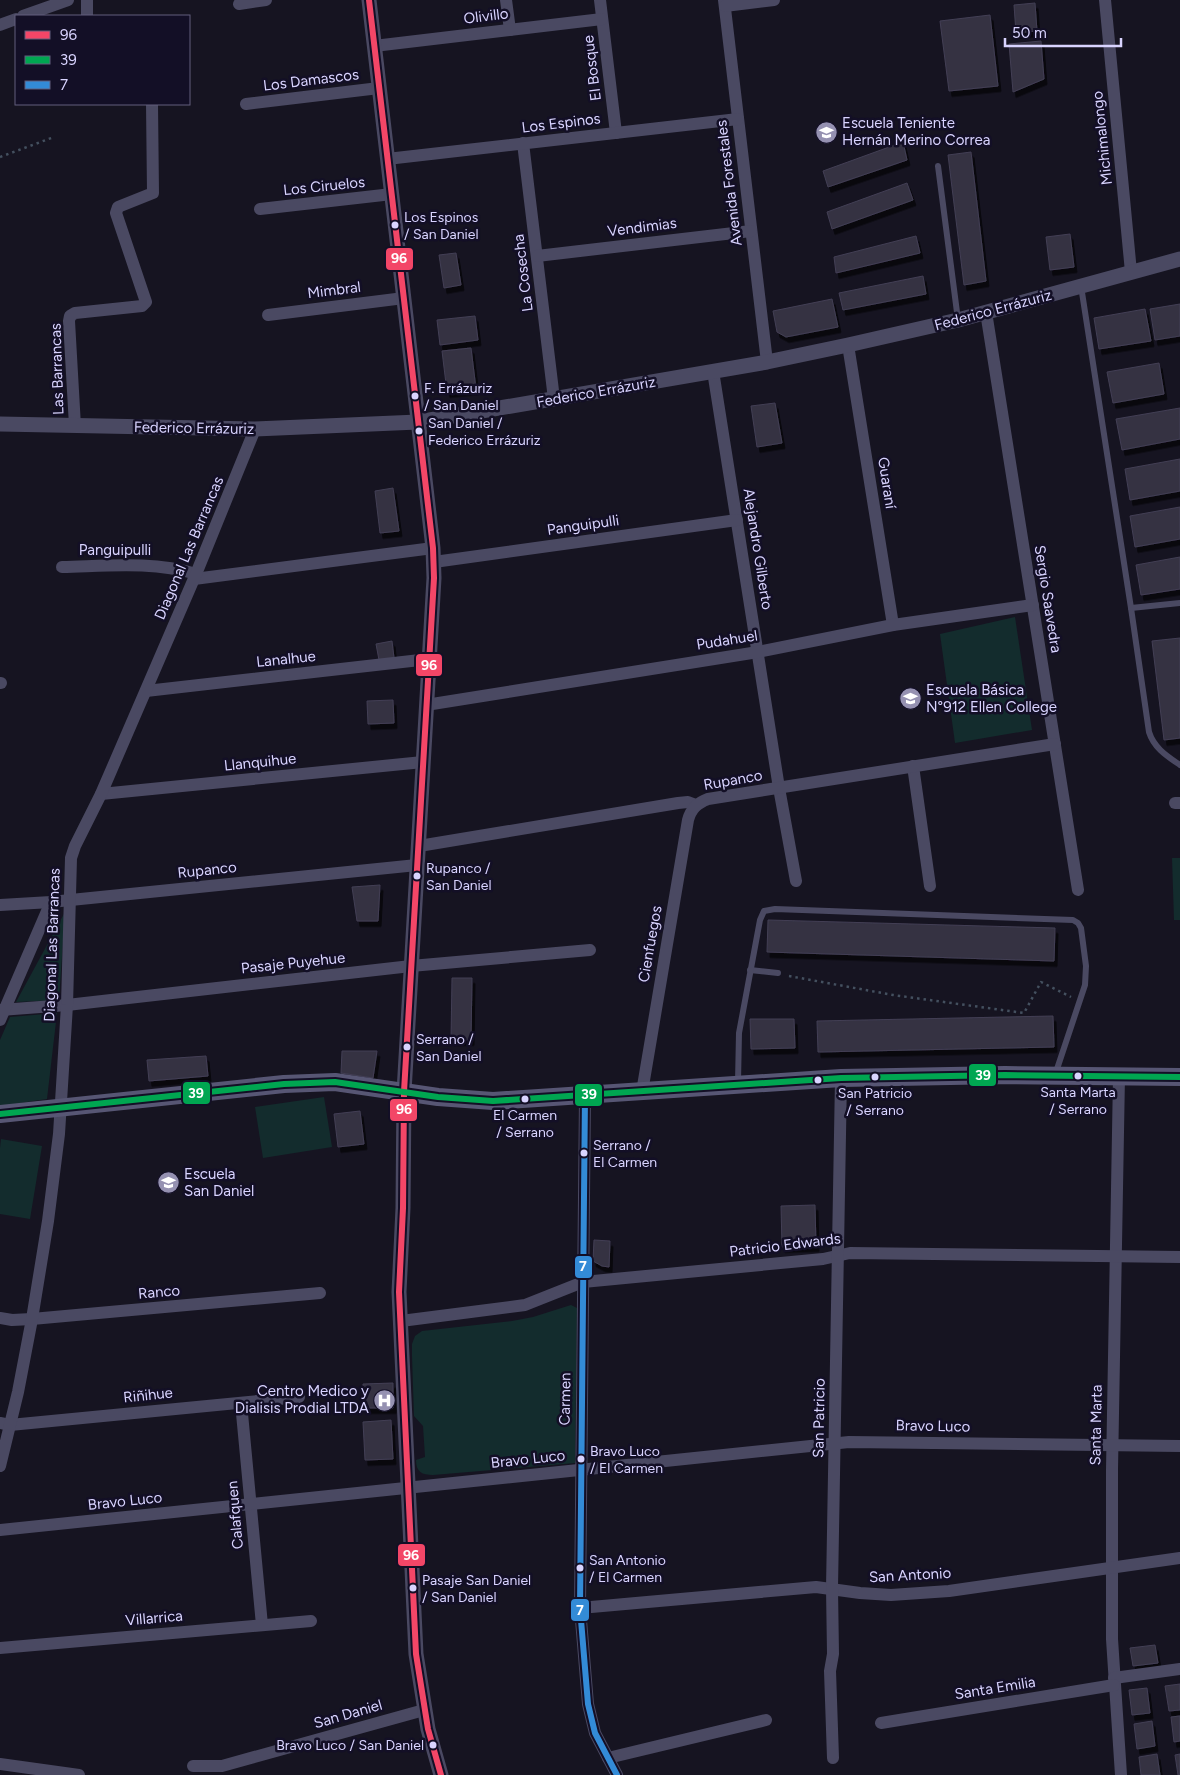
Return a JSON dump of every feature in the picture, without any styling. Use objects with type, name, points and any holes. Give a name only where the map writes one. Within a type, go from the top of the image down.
[{"type":"main road","points":[[0,1114],[305,1082],[354,1083],[404,1092],[493,1101],[841,1078],[961,1075],[1180,1077]]},
{"type":"street","points":[[26,15],[68,0]]},
{"type":"street","points":[[87,0],[87,15]]},
{"type":"street","points":[[239,4],[266,0]]},
{"type":"street","points":[[369,0],[434,555],[404,1092],[403,1208],[399,1292],[416,1654],[424,1710],[441,1775]]},
{"type":"street","points":[[506,0],[510,30]]},
{"type":"street","name":"El Bosque","points":[[600,0],[616,133]]},
{"type":"street","points":[[724,3],[774,0]]},
{"type":"street","name":"Michimalongo","points":[[1105,0],[1131,272]]},
{"type":"street","name":"Avenida Forestales","points":[[724,3],[767,362]]},
{"type":"street","points":[[0,24],[15,19]]},
{"type":"street","name":"Olivillo","points":[[374,46],[602,19]]},
{"type":"street","name":"Los Damascos","points":[[246,104],[379,88]]},
{"type":"street","name":"Las Barrancas","points":[[75,426],[70,316],[75,313],[142,306],[146,302],[116,213],[118,206],[153,193],[152,105]]},
{"type":"street","name":"Los Espinos","points":[[387,159],[738,119]]},
{"type":"street","name":"La Cosecha","points":[[523,143],[554,399]]},
{"type":"street","name":"Los Ciruelos","points":[[260,209],[392,194]]},
{"type":"street","name":"Vendimias","points":[[537,256],[751,231]]},
{"type":"street","name":"Federico Errázuriz","points":[[0,424],[255,429],[418,422],[767,362],[848,345],[958,320],[1180,258]]},
{"type":"street","name":"Mimbral","points":[[268,315],[404,298]]},
{"type":"street","name":"Sergio Saavedra","points":[[986,312],[1078,890]]},
{"type":"street","name":"Guaraní","points":[[848,345],[894,625]]},
{"type":"street","name":"Alejandro Gilberto","points":[[713,371],[779,788],[796,881]]},
{"type":"street","name":"Diagonal Las Barrancas","points":[[0,1466],[5,1424],[32,1319],[52,1186],[60,1108],[67,1005],[71,858],[146,691],[255,429]]},
{"type":"street","name":"Panguipulli","points":[[62,566],[157,566],[180,569],[195,576],[434,555],[737,520]]},
{"type":"street","name":"Pudahuel","points":[[426,705],[758,652],[894,625],[1032,605]]},
{"type":"street","name":"Lanalhue","points":[[146,691],[429,659]]},
{"type":"street","name":"Rupanco","points":[[418,846],[683,802],[696,805],[708,799],[1055,744]]},
{"type":"street","name":"Llanquihue","points":[[101,794],[423,762]]},
{"type":"street","points":[[913,766],[930,886]]},
{"type":"street","name":"Cienfuegos","points":[[642,1092],[688,820],[696,805]]},
{"type":"street","name":"Rupanco","points":[[0,905],[51,902],[417,865]]},
{"type":"street","points":[[1,1013],[51,902]]},
{"type":"street","name":"Pasaje Puyehue","points":[[1,1013],[412,966],[590,950]]},
{"type":"street","name":"Santa Marta","points":[[1119,1076],[1112,1444],[1112,1568],[1114,1682],[1121,1775]]},
{"type":"street","name":"San Patricio","points":[[833,1758],[830,1671],[833,1654],[834,1443],[841,1078]]},
{"type":"street","name":"Carmen","points":[[586,1096],[580,1470],[580,1608],[588,1704],[595,1733],[617,1775]]},
{"type":"street","name":"Patricio Edwards","points":[[401,1321],[526,1305],[583,1282],[838,1256],[850,1253],[1180,1258]]},
{"type":"street","name":"Ranco","points":[[0,1318],[12,1320],[32,1319],[320,1293]]},
{"type":"street","name":"Riñihue","points":[[5,1424],[299,1397]]},
{"type":"street","name":"Calafquen","points":[[241,1403],[262,1625]]},
{"type":"street","name":"Bravo Luco","points":[[0,1530],[862,1441],[1180,1446]]},
{"type":"street","name":"San Antonio","points":[[580,1608],[816,1587],[876,1594],[918,1593],[1180,1558]]},
{"type":"street","name":"Villarrica","points":[[0,1648],[311,1621]]},
{"type":"street","name":"Santa Emilia","points":[[881,1722],[1180,1669]]},
{"type":"street","name":"San Daniel","points":[[193,1766],[222,1766],[424,1710]]},
{"type":"street","points":[[608,1758],[766,1720]]},
{"type":"street","points":[[0,1764],[79,1775]]},
{"type":"lane","points":[[938,166],[958,320]]},
{"type":"lane","points":[[1081,286],[1132,608],[1149,732],[1157,748],[1180,765]]},
{"type":"lane","points":[[1132,608],[1180,603]]},
{"type":"lane","points":[[738,1084],[739,1033],[750,970],[760,920],[764,911],[769,910],[1068,919],[1078,923],[1083,935],[1086,976],[1080,1002],[1055,1075]]},
{"type":"lane","points":[[750,970],[778,973]]},
{"type":"path","points":[[0,158],[54,137]]},
{"type":"path","points":[[778,973],[893,995],[1024,1013],[1041,982],[1080,1002]]},
{"type":"green space","points":[[1015,617],[1032,730],[955,743],[940,634]]},
{"type":"green space","points":[[1172,858],[1180,858],[1180,920],[1174,920]]},
{"type":"green space","points":[[65,912],[59,1000],[16,1002]]},
{"type":"green space","points":[[57,1013],[47,1099],[0,1106],[0,1040],[10,1017]]},
{"type":"green space","points":[[324,1097],[332,1147],[263,1158],[255,1107]]},
{"type":"green space","points":[[1,1139],[42,1146],[30,1219],[0,1214]]},
{"type":"green space","points":[[571,1305],[577,1308],[575,1463],[433,1475],[420,1472],[416,1460],[425,1457],[423,1426],[414,1416],[412,1344],[415,1336],[422,1331],[533,1317]]},
{"type":"building","points":[[1035,3],[1037,31],[1016,33],[1014,5]]},
{"type":"building","points":[[990,15],[998,86],[949,91],[940,21]]},
{"type":"building","points":[[1041,41],[1044,79],[1013,92],[1009,44]]},
{"type":"building","points":[[903,142],[907,160],[828,187],[823,171]]},
{"type":"building","points":[[971,152],[986,281],[964,285],[948,155]]},
{"type":"building","points":[[907,183],[913,200],[832,229],[827,212]]},
{"type":"building","points":[[1070,234],[1074,267],[1050,270],[1046,237]]},
{"type":"building","points":[[916,236],[920,253],[836,273],[834,257]]},
{"type":"building","points":[[456,253],[461,285],[444,288],[439,255]]},
{"type":"building","points":[[923,276],[926,294],[843,310],[839,293]]},
{"type":"building","points":[[832,299],[838,327],[786,337],[777,332],[773,311]]},
{"type":"building","points":[[1180,304],[1180,336],[1155,340],[1150,309]]},
{"type":"building","points":[[1145,309],[1151,341],[1099,349],[1094,318]]},
{"type":"building","points":[[475,316],[478,340],[440,345],[437,320]]},
{"type":"building","points":[[471,348],[476,389],[447,392],[442,351]]},
{"type":"building","points":[[1159,363],[1164,394],[1113,403],[1107,372]]},
{"type":"building","points":[[775,403],[782,443],[757,447],[751,406]]},
{"type":"building","points":[[1180,408],[1180,439],[1122,450],[1116,419]]},
{"type":"building","points":[[1180,459],[1180,491],[1130,500],[1125,469]]},
{"type":"building","points":[[393,488],[399,531],[380,533],[375,491]]},
{"type":"building","points":[[1180,507],[1180,539],[1135,547],[1130,516]]},
{"type":"building","points":[[1180,557],[1180,589],[1141,595],[1136,565]]},
{"type":"building","points":[[1180,638],[1180,738],[1164,740],[1152,641]]},
{"type":"building","points":[[392,641],[394,658],[379,660],[376,644]]},
{"type":"building","points":[[393,700],[394,723],[368,724],[367,701]]},
{"type":"building","points":[[380,885],[378,921],[357,921],[352,887]]},
{"type":"building","points":[[768,920],[1055,928],[1054,961],[767,952]]},
{"type":"building","points":[[452,978],[472,978],[471,1040],[451,1040]]},
{"type":"building","points":[[1053,1016],[1054,1047],[818,1052],[817,1021]]},
{"type":"building","points":[[750,1019],[794,1019],[795,1048],[751,1049]]},
{"type":"building","points":[[342,1051],[377,1051],[373,1078],[341,1073]]},
{"type":"building","points":[[206,1056],[208,1076],[149,1081],[147,1060]]},
{"type":"building","points":[[360,1111],[364,1144],[338,1147],[334,1114]]},
{"type":"building","points":[[815,1205],[816,1246],[782,1247],[781,1206]]},
{"type":"building","points":[[594,1240],[610,1241],[609,1267],[602,1266],[593,1261]]},
{"type":"building","points":[[393,1383],[393,1408],[363,1408],[363,1384]]},
{"type":"building","points":[[391,1420],[393,1459],[365,1460],[363,1422]]},
{"type":"building","points":[[1155,1645],[1158,1663],[1133,1666],[1130,1648]]},
{"type":"building","points":[[1180,1684],[1180,1710],[1169,1711],[1165,1686]]},
{"type":"building","points":[[1147,1688],[1150,1713],[1132,1715],[1129,1690]]},
{"type":"building","points":[[1180,1716],[1180,1741],[1174,1742],[1171,1717]]},
{"type":"building","points":[[1152,1721],[1155,1746],[1137,1749],[1134,1724]]},
{"type":"building","points":[[1157,1754],[1160,1775],[1141,1775],[1139,1757]]},
{"type":"building","points":[[1180,1754],[1180,1775],[1178,1775],[1175,1755]]},
{"type":"transit line","name":"96","points":[[369,0],[433,548],[434,578],[404,1092],[403,1208],[399,1292],[416,1654],[428,1729],[441,1775]]},
{"type":"transit line","name":"39","points":[[0,1114],[284,1084],[335,1082],[438,1097],[493,1101],[841,1078],[1005,1075],[1180,1077]]},
{"type":"transit line","name":"7","points":[[585,1095],[580,1608],[588,1704],[595,1733],[617,1775]]},
{"type":"place","name":"Escuela Teniente Hernán Merino Correa","points":[[826,132]]},
{"type":"place","name":"Los Espinos / San Daniel","points":[[395,225]]},
{"type":"place","name":"F. Errázuriz / San Daniel","points":[[415,396]]},
{"type":"place","name":"San Daniel / Federico Errázuriz","points":[[419,431]]},
{"type":"place","name":"Escuela Básica N°912 Ellen College","points":[[910,699]]},
{"type":"place","name":"Rupanco / San Daniel","points":[[417,876]]},
{"type":"place","name":"Serrano / San Daniel","points":[[407,1047]]},
{"type":"place","name":"Santa Marta / Serrano","points":[[1078,1076]]},
{"type":"place","name":"San Patricio / Serrano","points":[[875,1077]]},
{"type":"place","name":"El Carmen / Serrano","points":[[525,1099]]},
{"type":"place","name":"Serrano / El Carmen","points":[[584,1153]]},
{"type":"place","name":"Escuela San Daniel","points":[[168,1183]]},
{"type":"place","name":"Centro Medico y Dialisis Prodial LTDA","points":[[385,1400]]},
{"type":"place","name":"Bravo Luco / El Carmen","points":[[581,1459]]},
{"type":"place","name":"San Antonio / El Carmen","points":[[580,1568]]},
{"type":"place","name":"Pasaje San Daniel / San Daniel","points":[[413,1588]]},
{"type":"place","name":"Bravo Luco / San Daniel","points":[[433,1745]]}]
